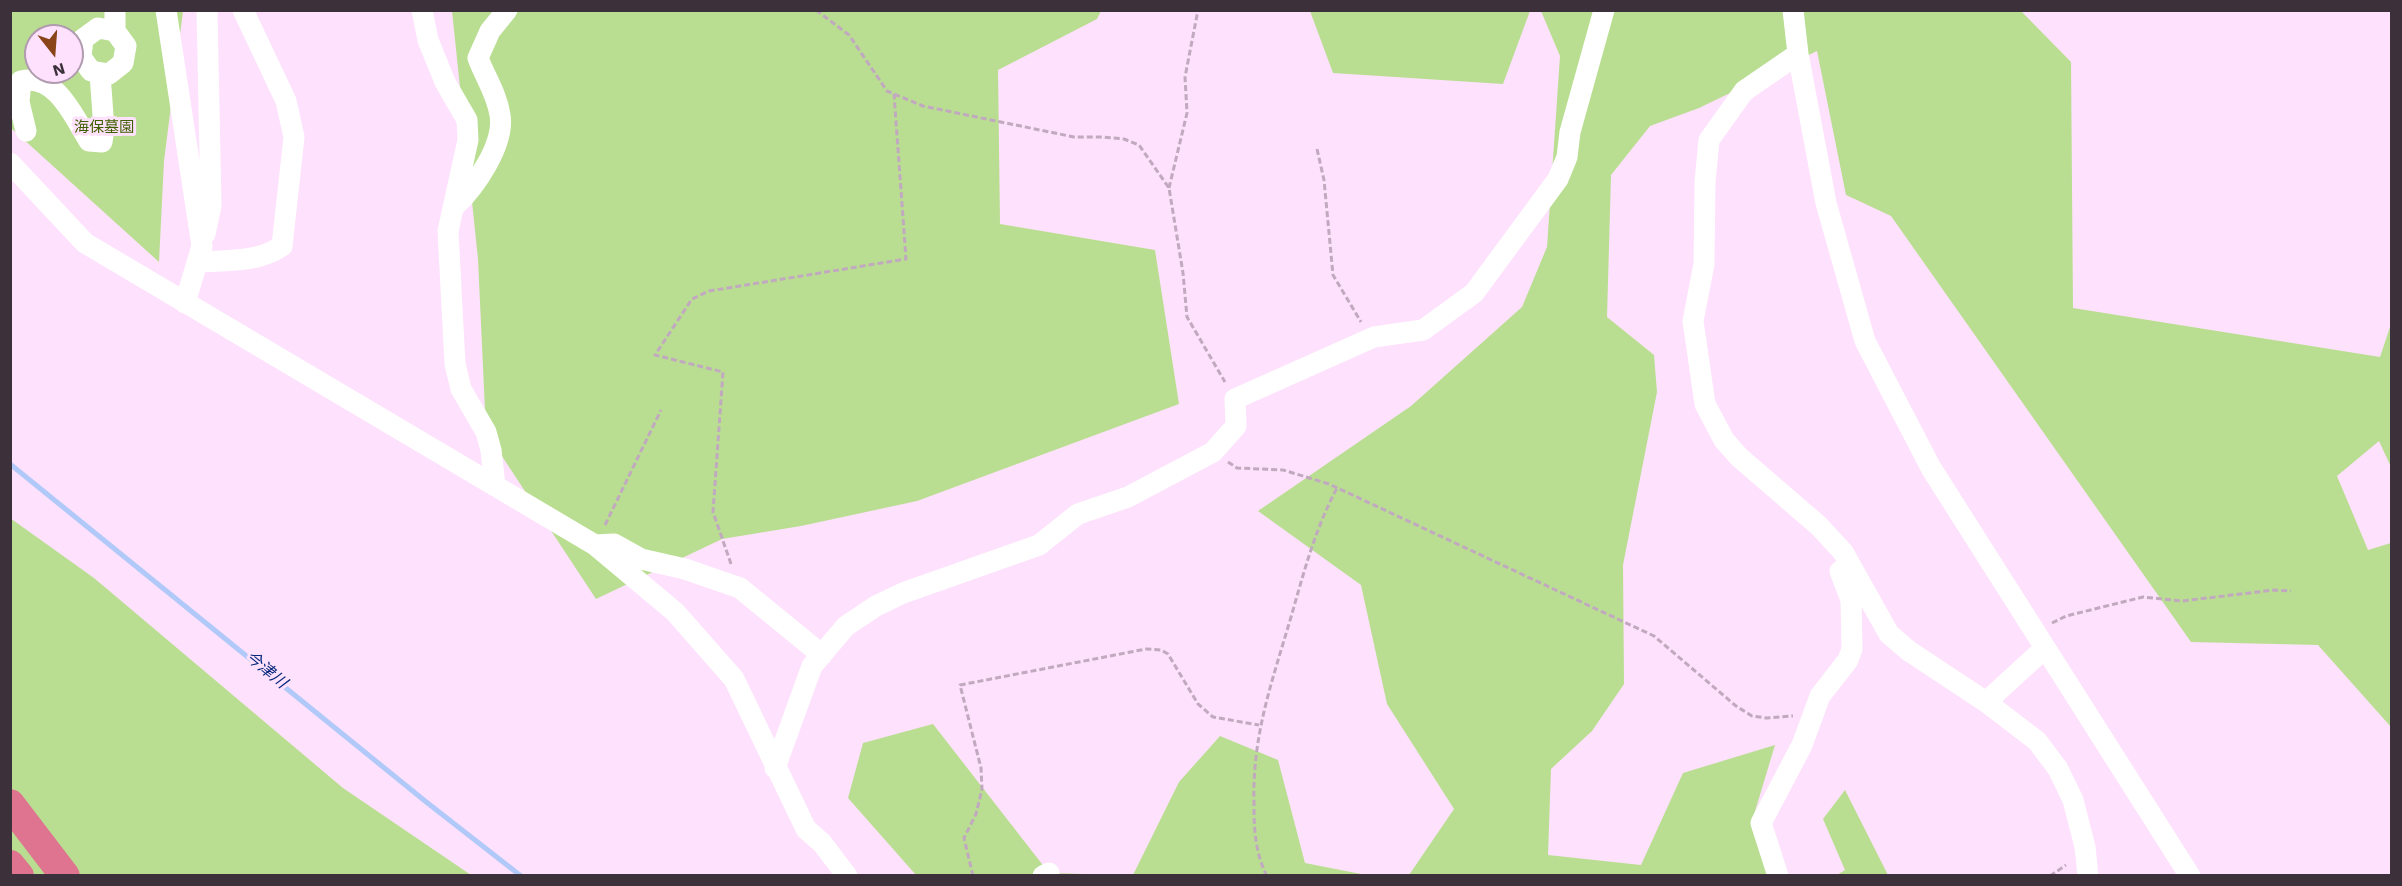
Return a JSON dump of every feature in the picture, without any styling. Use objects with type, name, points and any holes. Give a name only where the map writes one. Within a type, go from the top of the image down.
[{"type":"highway","points":[[10,804],[65,876]]},
{"type":"highway","points":[[10,865],[19,876]]},
{"type":"street","points":[[166,10],[200,254]]},
{"type":"street","points":[[185,303],[200,254],[211,206],[207,10]]},
{"type":"street","points":[[200,254],[251,259],[272,253],[282,246],[294,137],[286,100],[243,10]]},
{"type":"street","points":[[422,10],[429,40],[445,82],[467,120],[468,140],[448,231],[455,364],[461,389],[486,432],[491,450],[495,486]]},
{"type":"street","points":[[455,206],[471,190],[494,149],[501,117],[494,90],[484,75],[478,58],[490,31],[507,10]]},
{"type":"street","points":[[775,768],[812,666],[846,626],[876,606],[923,585],[1039,545],[1078,514],[1128,497],[1213,452],[1236,426],[1235,399],[1374,337],[1423,330],[1474,293],[1558,179],[1567,157],[1570,132],[1604,10]]},
{"type":"street","points":[[1793,10],[1798,54],[1826,203],[1865,341],[1931,468],[2190,876]]},
{"type":"street","points":[[115,21],[126,45],[123,63],[117,70],[100,74],[84,65],[80,48],[83,39],[98,28],[115,21]]},
{"type":"street","points":[[1798,54],[1744,91],[1709,140],[1705,182],[1704,264],[1693,321],[1698,372],[1705,404],[1713,423],[1739,457],[1764,481],[1791,500],[1843,552],[1889,634],[1909,651],[1986,702],[2037,741],[2058,770],[2073,800],[2085,847],[2088,876]]},
{"type":"street","points":[[26,131],[19,102],[21,81],[37,81],[53,88],[89,141],[102,142],[104,129],[100,74]]},
{"type":"street","points":[[10,163],[85,243],[595,545],[675,612],[734,679],[806,829],[822,843],[847,876]]},
{"type":"street","points":[[1778,876],[1761,823],[1802,745],[1820,696],[1848,660],[1852,650],[1851,600],[1839,570],[1815,539],[1791,500]]},
{"type":"street","points":[[595,545],[614,544],[641,559],[685,569],[740,588],[822,655]]},
{"type":"street","points":[[1986,702],[2040,640]]},
{"type":"street","points":[[1043,876],[1050,873],[1049,876]]},
{"type":"path","points":[[816,10],[849,35],[887,91],[923,106],[1074,137],[1124,139],[1139,145],[1169,188]]},
{"type":"path","points":[[1198,10],[1185,77],[1186,113],[1169,188],[1183,273],[1187,317],[1235,399]]},
{"type":"path","points":[[740,588],[713,512],[723,372],[655,355],[692,299],[709,291],[906,260],[894,94]]},
{"type":"path","points":[[1317,149],[1324,180],[1333,275],[1357,317],[1374,337]]},
{"type":"path","points":[[595,545],[661,410]]},
{"type":"path","points":[[1213,452],[1237,468],[1283,470],[1337,488],[1654,636],[1736,706],[1752,716],[1785,718],[1815,710]]},
{"type":"path","points":[[1267,876],[1259,860],[1253,818],[1253,774],[1259,725],[1320,520],[1337,488]]},
{"type":"path","points":[[2040,640],[2066,616],[2143,597],[2182,601],[2274,590],[2291,591]]},
{"type":"path","points":[[973,876],[964,838],[976,814],[982,789],[981,768],[960,685],[1146,649],[1161,650],[1168,654],[1198,704],[1213,717],[1259,725]]},
{"type":"green space","points":[[1310,10],[1530,11],[1503,84],[1333,73]]},
{"type":"green space","name":"海保墓園","points":[[11,11],[183,11],[164,161],[159,262],[11,128]]},
{"type":"green space","points":[[452,11],[1101,11],[1097,19],[998,70],[1000,224],[1155,250],[1179,404],[917,501],[801,526],[722,539],[596,599],[486,432],[478,259]]},
{"type":"green space","points":[[1541,11],[2021,11],[2071,62],[2073,308],[2380,357],[2391,324],[2391,467],[2379,441],[2337,476],[2368,550],[2391,543],[2391,727],[2318,645],[2191,642],[1891,216],[1846,195],[1817,51],[1699,108],[1650,126],[1611,175],[1607,317],[1654,355],[1657,392],[1623,565],[1624,684],[1592,731],[1551,769],[1548,855],[1641,865],[1683,773],[1775,745],[1753,818],[1769,875],[1409,875],[1454,809],[1387,704],[1361,585],[1258,511],[1411,406],[1522,307],[1547,247],[1560,56]]},
{"type":"green space","points":[[10,518],[94,578],[343,788],[471,875],[11,875]]},
{"type":"green space","points":[[933,724],[1049,873],[1120,875],[916,875],[848,798],[863,743]]},
{"type":"green space","points":[[1220,736],[1278,760],[1305,863],[1366,875],[1133,875],[1179,782]]},
{"type":"green space","points":[[1845,790],[1888,875],[1837,875],[1845,870],[1823,819]]},
{"type":"waterway","name":"今津川","points":[[10,464],[425,801],[521,876]]}]
